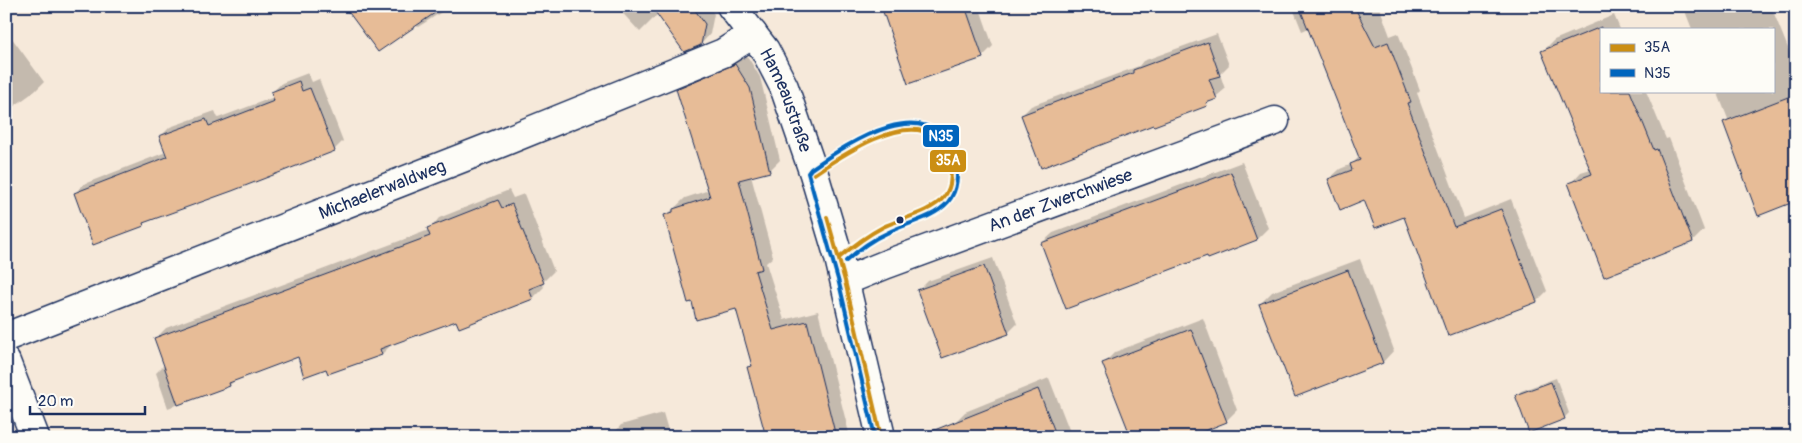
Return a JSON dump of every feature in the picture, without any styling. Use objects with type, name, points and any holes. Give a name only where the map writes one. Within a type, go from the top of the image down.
[{"type":"street","name":"Hameaustraße","points":[[730,6],[753,34],[784,87],[814,174],[846,282],[881,437]]},
{"type":"street","name":"Michaelerwaldweg","points":[[6,337],[677,72],[723,53],[753,34]]},
{"type":"street","name":"An der Zwerchwiese","points":[[846,282],[897,260],[1276,121]]},
{"type":"street","points":[[6,362],[35,437]]},
{"type":"street","points":[[6,391],[14,437]]},
{"type":"building","points":[[344,6],[445,6],[378,52]]},
{"type":"building","points":[[651,6],[692,6],[705,24],[701,45],[684,52]]},
{"type":"building","points":[[881,6],[965,6],[983,58],[908,84]]},
{"type":"building","points":[[1299,6],[1354,6],[1375,47],[1388,42],[1411,102],[1407,103],[1454,227],[1501,209],[1537,302],[1448,336],[1404,217],[1375,228],[1364,200],[1340,210],[1328,179],[1352,170],[1350,164],[1360,160]]},
{"type":"building","points":[[1601,27],[1600,92],[1630,92],[1654,150],[1657,149],[1693,242],[1604,277],[1568,183],[1592,174],[1541,51]]},
{"type":"building","points":[[1208,42],[1220,76],[1209,79],[1217,99],[1206,103],[1207,106],[1041,168],[1021,115],[1133,73],[1133,70]]},
{"type":"building","points":[[735,64],[750,88],[770,172],[739,180],[762,269],[755,271],[773,330],[807,321],[836,437],[766,437],[747,367],[752,366],[736,309],[696,320],[692,302],[688,303],[664,215],[673,212],[673,209],[710,197],[676,89]]},
{"type":"building","points":[[299,81],[302,91],[310,88],[335,151],[143,223],[144,226],[93,245],[74,193],[167,157],[159,136],[206,119],[209,126],[274,101],[271,92]]},
{"type":"building","points":[[1796,94],[1796,201],[1758,216],[1723,122]]},
{"type":"building","points":[[1231,172],[1257,240],[1208,259],[1207,256],[1066,309],[1041,243]]},
{"type":"building","points":[[498,200],[502,208],[512,204],[544,283],[529,289],[533,299],[459,328],[456,321],[380,349],[382,355],[328,374],[326,369],[304,377],[298,357],[229,383],[230,386],[178,405],[154,338],[430,236],[427,228]]},
{"type":"building","points":[[984,266],[1009,334],[942,358],[917,290]]},
{"type":"building","points":[[1348,270],[1383,363],[1295,397],[1259,304]]},
{"type":"building","points":[[1191,329],[1227,422],[1189,437],[1131,437],[1102,363]]},
{"type":"building","points":[[1551,382],[1565,419],[1529,433],[1515,395]]},
{"type":"building","points":[[1038,389],[1057,437],[922,437],[922,435]]},
{"type":"transit line","name":"N35","points":[[846,261],[876,239],[894,229],[935,213],[948,202],[956,187],[957,170],[954,159],[943,138],[927,127],[909,124],[888,127],[846,146],[811,169],[808,173],[839,283],[875,437]]},
{"type":"transit line","name":"35A","points":[[814,174],[871,141],[904,130],[919,130],[932,135],[945,151],[949,162],[951,172],[949,188],[939,202],[924,211],[877,230],[839,258]]},
{"type":"transit line","name":"35A","points":[[827,217],[845,281],[881,437]]}]
